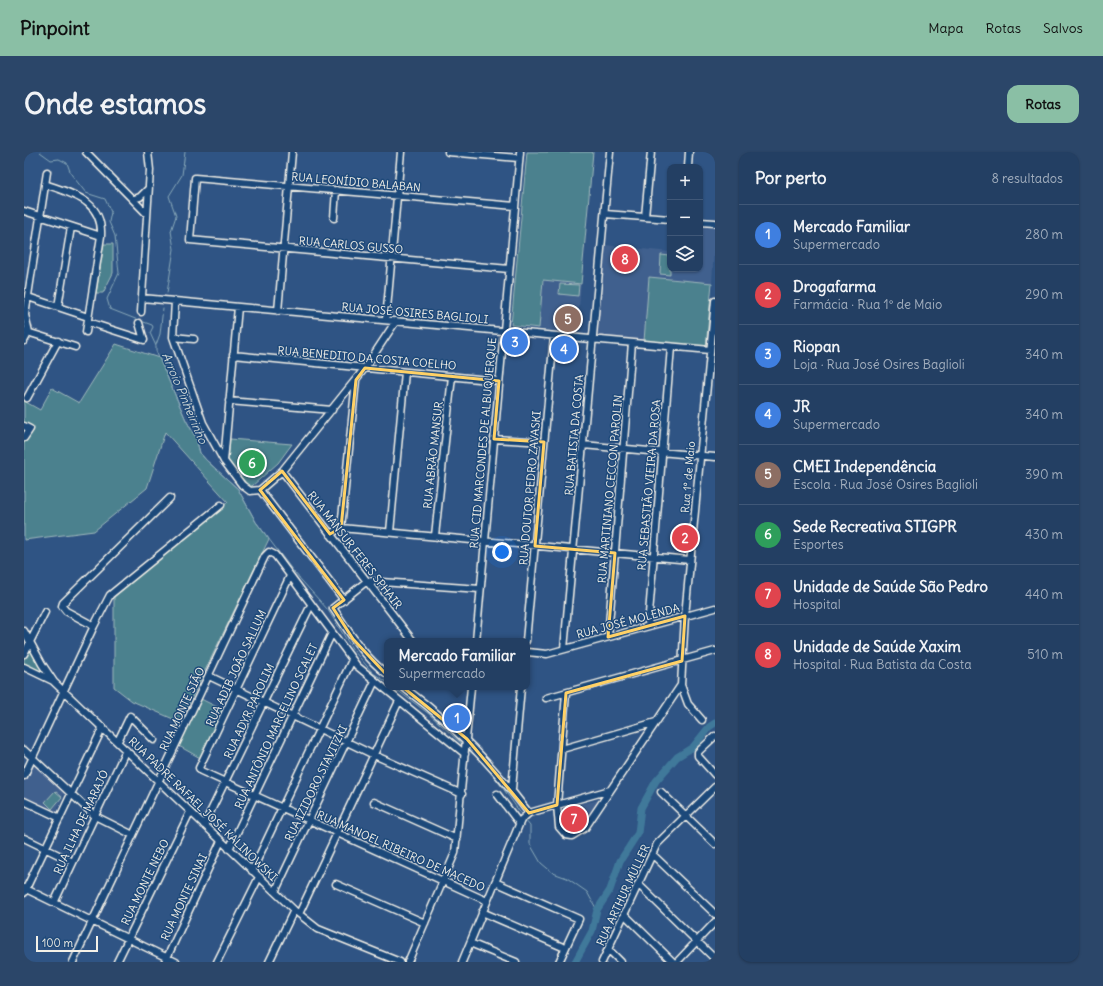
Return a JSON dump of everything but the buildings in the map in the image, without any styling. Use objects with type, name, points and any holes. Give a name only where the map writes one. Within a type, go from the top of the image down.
[{"type":"street","points":[[86,152],[148,214]]},
{"type":"street","points":[[141,312],[150,170],[148,152]]},
{"type":"street","points":[[278,311],[292,152]]},
{"type":"street","points":[[386,320],[401,152]]},
{"type":"street","points":[[448,152],[520,155]]},
{"type":"street","name":"RUA BATISTA DA COSTA","points":[[564,649],[610,152]]},
{"type":"street","points":[[645,217],[651,152]]},
{"type":"street","points":[[688,164],[689,152]]},
{"type":"street","name":"RUA CID MARCONDES DE ALBUQUERQUE","points":[[476,638],[520,155]]},
{"type":"street","points":[[24,341],[27,331],[25,315],[47,172]]},
{"type":"street","name":"RUA LEONÍDIO BALABAN","points":[[190,240],[195,178],[515,206]]},
{"type":"street","points":[[45,184],[79,197],[90,204],[98,216],[101,236],[86,332]]},
{"type":"street","points":[[134,199],[143,195],[149,188]]},
{"type":"street","points":[[334,218],[336,190]]},
{"type":"street","points":[[24,211],[101,236]]},
{"type":"street","points":[[605,214],[667,219]]},
{"type":"street","points":[[703,222],[715,223]]},
{"type":"street","points":[[58,307],[71,227]]},
{"type":"street","name":"RUA CARLOS GUSSO","points":[[190,240],[509,269]]},
{"type":"street","points":[[28,296],[144,340],[139,323]]},
{"type":"street","name":"RUA JOSÉ OSIRES BAGLIOLI","points":[[142,298],[710,350]]},
{"type":"street","points":[[175,301],[173,337],[203,423],[224,461],[242,485],[250,491],[260,490],[282,471],[356,380],[396,321]]},
{"type":"street","name":"Rua 1º de Maio","points":[[702,720],[688,704],[681,685],[685,616],[715,301]]},
{"type":"street","points":[[224,461],[238,307]]},
{"type":"street","points":[[27,331],[75,347]]},
{"type":"street","name":"RUA DOUTOR PEDRO ZAVASKI","points":[[526,638],[554,336]]},
{"type":"street","points":[[173,337],[194,339]]},
{"type":"street","points":[[27,398],[58,341]]},
{"type":"street","name":"RUA MARTINIANO CECCON PAROLIN","points":[[608,637],[632,343]]},
{"type":"street","name":"RUA SEBASTIÃO VIEIRA DA ROSA","points":[[648,626],[671,346]]},
{"type":"street","name":"RUA BENEDITO DA COSTA COELHO","points":[[233,355],[499,381]]},
{"type":"street","points":[[390,532],[405,372]]},
{"type":"street","name":"RUA ABRÃO MANSUR","points":[[435,536],[452,376]]},
{"type":"street","points":[[341,528],[356,380]]},
{"type":"street","points":[[229,401],[332,410]]},
{"type":"street","points":[[24,438],[27,428]]},
{"type":"street","points":[[494,439],[544,442]]},
{"type":"street","points":[[584,445],[715,457]]},
{"type":"street","name":"RUA MANSUR FERES SPHAIR","points":[[282,471],[411,638]]},
{"type":"street","points":[[260,490],[344,600]]},
{"type":"street","points":[[94,626],[66,611],[62,606],[66,599],[170,498]]},
{"type":"street","points":[[24,776],[110,595],[221,505]]},
{"type":"street","points":[[330,534],[341,528],[690,560]]},
{"type":"street","name":"RUA MONTE SIÃO","points":[[73,962],[91,921],[134,835],[265,556],[269,552],[275,555],[290,576]]},
{"type":"street","points":[[290,576],[352,660],[384,688]]},
{"type":"street","name":"RUA ADIB JOÃO SALLUM","points":[[199,768],[290,576]]},
{"type":"street","points":[[384,671],[372,662],[333,608],[367,581],[480,589]]},
{"type":"street","name":"RUA ADYR PAROLIM","points":[[204,825],[311,605]]},
{"type":"street","name":"RUA JOSÉ MOLENDA","points":[[530,652],[547,654],[715,608]]},
{"type":"street","points":[[24,654],[45,612]]},
{"type":"street","name":"RUA PADRE RAFAEL JOSÉ KALINOWSKI","points":[[24,631],[45,670],[54,682],[118,741],[220,841],[296,912],[318,928],[400,962]]},
{"type":"street","name":"RUA ANTÔNIO MARCELINO SCALET","points":[[229,849],[332,634]]},
{"type":"street","points":[[546,698],[715,651]]},
{"type":"street","points":[[252,871],[352,660]]},
{"type":"street","points":[[24,667],[54,682]]},
{"type":"street","points":[[209,676],[374,755],[462,794]]},
{"type":"street","name":"RUA IZIDORO STAVITZKI","points":[[275,892],[375,681]]},
{"type":"street","points":[[566,693],[556,805],[561,830],[566,835],[575,836],[585,828],[681,685]]},
{"type":"street","points":[[386,690],[465,753]]},
{"type":"street","points":[[407,690],[466,740],[512,789],[528,814]]},
{"type":"street","points":[[408,962],[455,853],[462,794],[471,690]]},
{"type":"street","points":[[512,789],[521,690]]},
{"type":"street","points":[[268,962],[337,833],[399,701]]},
{"type":"street","points":[[118,741],[129,718],[132,716],[154,740]]},
{"type":"street","points":[[562,749],[656,722]]},
{"type":"street","points":[[103,727],[25,890],[128,939],[166,960],[176,962]]},
{"type":"street","points":[[715,736],[698,752],[698,756],[715,775]]},
{"type":"street","points":[[24,750],[94,816],[134,835]]},
{"type":"street","name":"RUA ILHA DE MARAJÓ","points":[[54,903],[126,750]]},
{"type":"street","name":"RUA MANOEL RIBEIRO DE MACEDO","points":[[199,768],[201,772],[487,901]]},
{"type":"street","name":"RUA ARTHUR MÜLLER","points":[[602,962],[657,844],[715,787]]},
{"type":"street","points":[[462,962],[520,822],[528,814],[610,790]]},
{"type":"street","points":[[661,792],[715,844]]},
{"type":"street","points":[[497,794],[520,822]]},
{"type":"street","points":[[24,800],[60,818]]},
{"type":"street","points":[[374,802],[457,839]]},
{"type":"street","name":"RUA MONTE NEBO","points":[[117,962],[190,812]]},
{"type":"street","points":[[24,838],[73,862]]},
{"type":"street","name":"RUA MONTE SINAI","points":[[166,960],[220,841]]},
{"type":"street","points":[[652,854],[715,914]]},
{"type":"street","points":[[217,962],[259,877]]},
{"type":"street","points":[[495,882],[579,919],[559,962]]},
{"type":"street","points":[[336,884],[425,923]]},
{"type":"street","points":[[638,884],[715,958]]},
{"type":"street","points":[[482,912],[566,948]]},
{"type":"street","points":[[624,914],[672,962]]},
{"type":"street","points":[[677,962],[698,942],[715,922]]},
{"type":"street","points":[[470,943],[516,962]]},
{"type":"street","points":[[608,949],[621,962]]},
{"type":"highlighted area","points":[[365,368],[499,381],[494,439],[544,442],[535,546],[615,553],[608,637],[685,616],[682,661],[566,693],[557,805],[529,813],[467,739],[384,672],[353,639],[333,608],[344,600],[260,490],[282,471],[330,534],[341,528],[356,380]]},
{"type":"shaded area","points":[[703,227],[715,228],[712,283],[650,277],[644,341],[597,336],[605,245],[667,252],[667,272],[703,272]]},
{"type":"shaded area","points":[[543,280],[581,284],[577,333],[539,329]]},
{"type":"shaded area","points":[[34,763],[65,792],[56,812],[24,797],[24,783]]},
{"type":"shaded area","points":[[599,800],[578,830],[571,833],[563,829],[561,808]]},
{"type":"green space","points":[[527,152],[593,152],[581,284],[543,280],[539,328],[511,325]]},
{"type":"green space","points":[[104,244],[113,244],[113,273],[103,293],[96,293]]},
{"type":"green space","points":[[661,255],[667,256],[667,272],[670,272],[670,275],[660,274]]},
{"type":"green space","points":[[649,277],[712,283],[706,347],[644,341]]},
{"type":"green space","points":[[560,284],[579,285],[578,296],[559,294]]},
{"type":"green space","points":[[116,344],[159,358],[186,420],[196,438],[200,453],[238,489],[256,522],[269,539],[180,722],[132,701],[114,687],[114,597],[228,502],[165,432],[147,488],[94,531],[24,540],[24,438],[30,428],[24,424],[24,401],[40,410],[52,388],[79,403]]},
{"type":"green space","points":[[230,439],[292,444],[278,463],[252,486],[249,486],[228,463]]},
{"type":"green space","points":[[29,646],[43,673],[24,664],[24,657]]},
{"type":"green space","points":[[199,698],[225,711],[202,759],[177,745]]},
{"type":"green space","points":[[55,791],[62,797],[52,809],[45,802]]},
{"type":"waterway","name":"Arroio Pinheirinho","points":[[40,152],[51,160],[59,159],[67,163],[71,174],[86,193],[105,199],[111,212],[109,222],[115,236],[119,273],[107,299],[110,309],[138,320]]},
{"type":"waterway","points":[[167,293],[174,249],[171,231],[176,216],[169,196],[182,175],[185,152]]},
{"type":"waterway","points":[[156,345],[160,334],[163,308]]},
{"type":"waterway","name":"Arroio Pinheirinho","points":[[141,321],[152,325],[153,327],[150,333],[156,346],[156,351],[186,420],[196,438],[200,453],[238,489],[256,522],[293,571],[328,610],[353,650],[373,673],[384,680]]},
{"type":"waterway","name":"Arroio Pinheirinho","points":[[397,690],[429,714],[463,745]]},
{"type":"waterway","points":[[575,962],[592,931],[597,910],[610,890],[620,861],[638,833],[641,808],[656,781],[677,757],[693,747],[709,727],[715,723]]},
{"type":"waterway","name":"Arroio Pinheirinho","points":[[467,749],[483,763],[522,815]]},
{"type":"waterway","name":"Arroio Pinheirinho","points":[[525,820],[530,826],[530,844],[541,863],[553,873],[567,878],[587,892],[597,910]]},
{"type":"place","name":"Unidade de Saúde Xaxim","points":[[625,259]]},
{"type":"place","name":"CMEI Independência","points":[[568,319]]},
{"type":"place","name":"Riopan","points":[[515,342]]},
{"type":"place","name":"JR","points":[[564,349]]},
{"type":"place","name":"Sede Recreativa STIGPR","points":[[252,463]]},
{"type":"place","name":"Drogafarma","points":[[685,538]]},
{"type":"place","name":"Mercado Familiar","points":[[457,718]]},
{"type":"place","name":"Unidade de Saúde São Pedro","points":[[574,819]]}]
